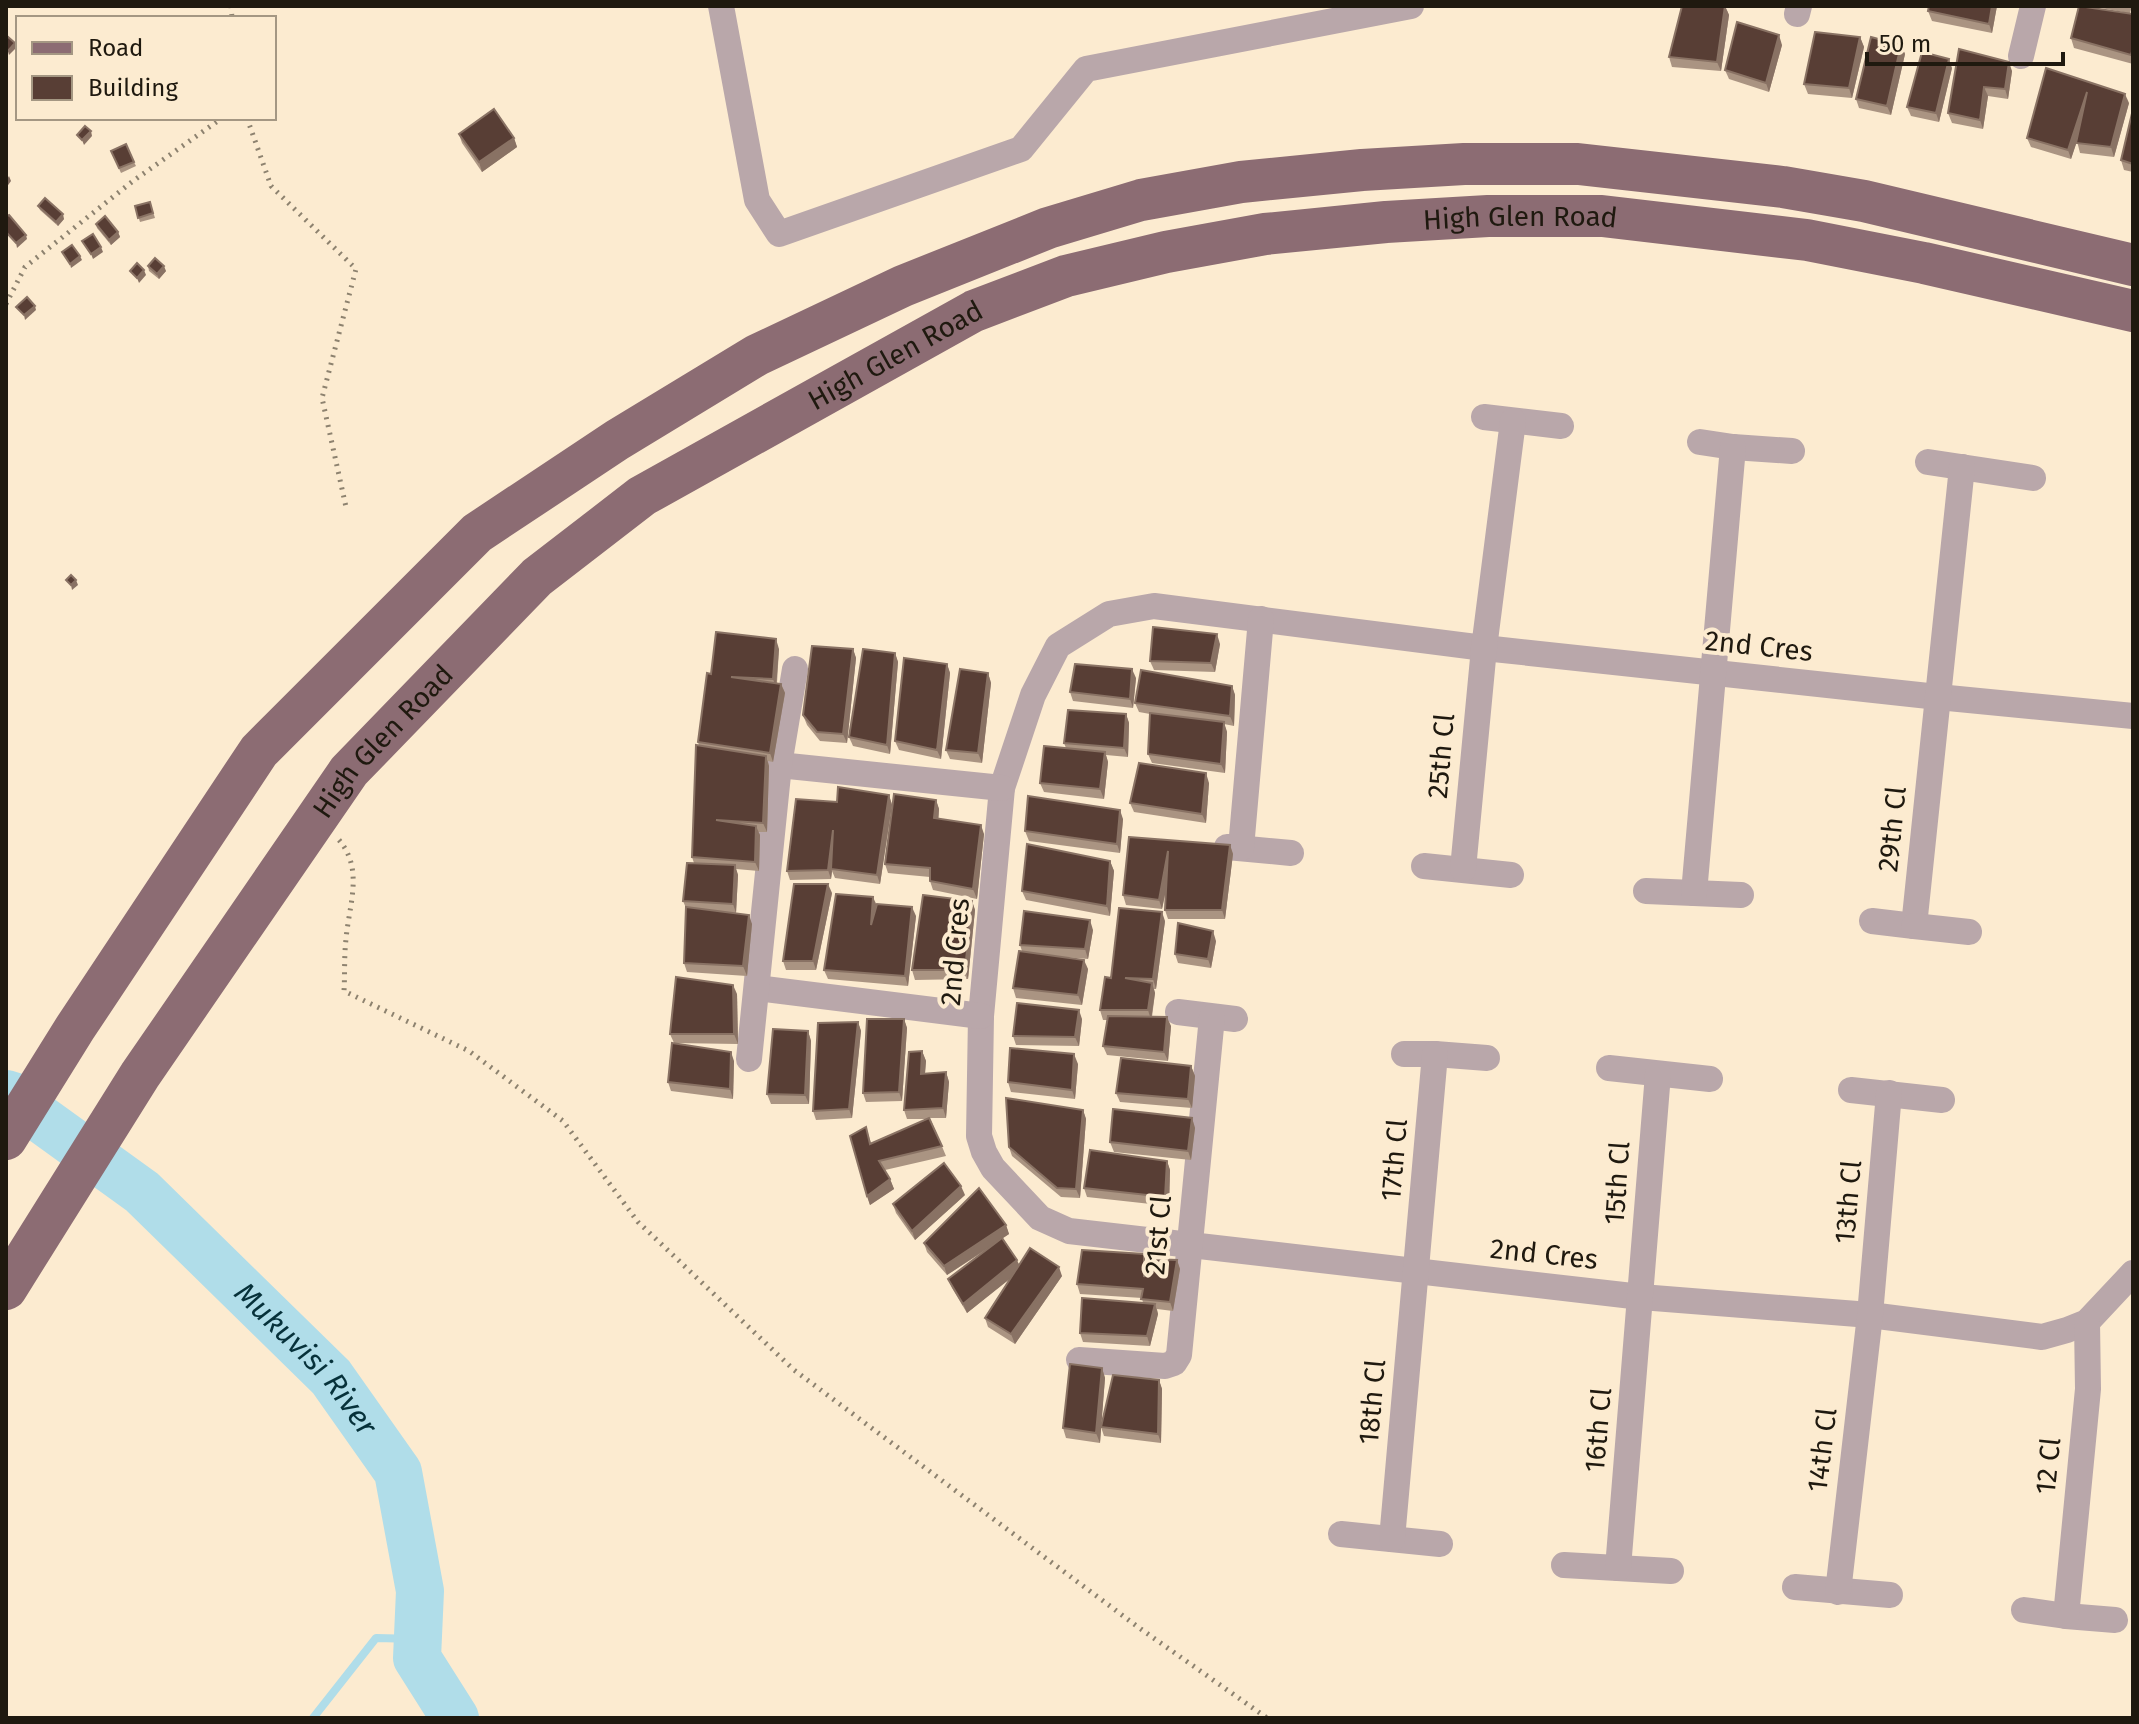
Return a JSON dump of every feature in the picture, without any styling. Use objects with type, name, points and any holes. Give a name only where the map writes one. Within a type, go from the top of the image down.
[{"type":"main road","name":"High Glen Road","points":[[6,1139],[75,1028],[259,751],[477,533],[617,440],[757,355],[903,286],[1048,228],[1141,200],[1241,182],[1449,165],[1578,164],[1783,187],[1864,201],[2133,265]]},
{"type":"main road","name":"High Glen Road","points":[[6,1289],[140,1075],[349,771],[537,577],[642,496],[974,311],[1066,276],[1166,252],[1265,234],[1488,216],[1602,216],[1807,240],[1924,263],[2133,311]]},
{"type":"street","points":[[721,6],[757,200],[779,234],[1021,149],[1086,69],[1411,6]]},
{"type":"street","points":[[2021,56],[2033,6]]},
{"type":"street","points":[[1484,417],[1561,426]]},
{"type":"street","name":"25th Cl","points":[[1463,869],[1484,648],[1513,421]]},
{"type":"street","points":[[1700,442],[1792,451]]},
{"type":"street","points":[[1694,893],[1733,447]]},
{"type":"street","points":[[1928,462],[2033,478]]},
{"type":"street","name":"29th Cl","points":[[1914,926],[1962,467]]},
{"type":"street","name":"2nd Cres","points":[[2133,716],[1712,674],[1154,606],[1109,614],[1058,646],[1033,695],[1002,788],[981,1016],[979,1136],[993,1168],[1040,1218],[1069,1231],[1641,1297],[1870,1315],[2042,1337],[2087,1322],[2133,1273]]},
{"type":"street","points":[[1241,848],[1261,619]]},
{"type":"street","points":[[749,1059],[779,765],[795,669]]},
{"type":"street","points":[[779,765],[1002,788]]},
{"type":"street","points":[[1207,845],[1291,853]]},
{"type":"street","points":[[1424,866],[1511,875]]},
{"type":"street","points":[[1646,891],[1741,895]]},
{"type":"street","points":[[1872,921],[1969,932]]},
{"type":"street","points":[[757,988],[981,1016]]},
{"type":"street","name":"21st Cl","points":[[1079,1360],[1165,1366],[1174,1363],[1179,1355],[1189,1244],[1224,1018],[1178,1012]]},
{"type":"street","points":[[1404,1054],[1487,1058]]},
{"type":"street","name":"17th Cl","points":[[1417,1272],[1435,1054]]},
{"type":"street","points":[[1609,1068],[1710,1079]]},
{"type":"street","name":"15th Cl","points":[[1641,1297],[1658,1074]]},
{"type":"street","points":[[1851,1090],[1942,1100]]},
{"type":"street","name":"13th Cl","points":[[1870,1315],[1889,1093]]},
{"type":"street","name":"18th Cl","points":[[1392,1539],[1417,1272]]},
{"type":"street","name":"16th Cl","points":[[1618,1568],[1641,1297]]},
{"type":"street","name":"14th Cl","points":[[1838,1592],[1870,1315]]},
{"type":"street","name":"12 Cl","points":[[2066,1616],[2088,1389],[2087,1322]]},
{"type":"street","points":[[1341,1534],[1440,1544]]},
{"type":"street","points":[[1564,1565],[1671,1571]]},
{"type":"street","points":[[1795,1587],[1890,1595]]},
{"type":"street","points":[[2024,1610],[2115,1620]]},
{"type":"path","points":[[6,304],[25,267],[133,181],[219,120]]},
{"type":"path","points":[[248,120],[271,186],[356,269],[322,398],[346,507]]},
{"type":"path","points":[[318,817],[349,852],[354,880],[346,940],[344,991],[469,1051],[563,1121],[638,1222],[794,1370],[1125,1617],[1267,1718]]},
{"type":"building","points":[[1682,6],[1725,6],[1717,62],[1669,57]]},
{"type":"building","points":[[1929,6],[1992,6],[1989,24],[1928,11]]},
{"type":"building","points":[[2079,6],[2133,14],[2131,55],[2071,38]]},
{"type":"building","points":[[1737,22],[1779,35],[1766,83],[1725,70]]},
{"type":"building","points":[[1815,32],[1860,37],[1849,88],[1804,84]]},
{"type":"building","points":[[7,36],[15,43],[8,51],[6,49]]},
{"type":"building","points":[[1871,37],[1901,45],[1887,106],[1856,99]]},
{"type":"building","points":[[1959,49],[2009,62],[2005,89],[1984,87],[1980,120],[1948,113]]},
{"type":"building","points":[[1922,52],[1949,59],[1936,113],[1907,107]]},
{"type":"building","points":[[2046,68],[2125,94],[2111,147],[2076,143],[2087,92],[2068,150],[2027,138]]},
{"type":"building","points":[[494,109],[514,138],[479,162],[459,134]]},
{"type":"building","points":[[2133,109],[2133,164],[2121,160]]},
{"type":"building","points":[[85,126],[91,131],[82,140],[77,135]]},
{"type":"building","points":[[126,144],[134,162],[119,168],[111,151]]},
{"type":"building","points":[[45,198],[63,214],[56,222],[38,206]]},
{"type":"building","points":[[150,202],[153,213],[138,218],[135,206]]},
{"type":"building","points":[[9,215],[26,235],[16,243],[6,232],[6,217]]},
{"type":"building","points":[[105,216],[118,232],[109,240],[96,224]]},
{"type":"building","points":[[93,234],[101,247],[91,254],[82,241]]},
{"type":"building","points":[[72,245],[80,256],[70,264],[62,252]]},
{"type":"building","points":[[155,258],[164,266],[157,274],[148,266]]},
{"type":"building","points":[[137,263],[144,270],[137,278],[130,271]]},
{"type":"building","points":[[27,297],[35,306],[24,315],[16,307]]},
{"type":"building","points":[[71,575],[76,580],[71,585],[66,580]]},
{"type":"building","points":[[1153,627],[1217,634],[1211,663],[1150,661]]},
{"type":"building","points":[[716,632],[776,639],[773,679],[731,677],[781,684],[770,753],[698,742]]},
{"type":"building","points":[[812,646],[853,649],[843,734],[817,732],[803,715]]},
{"type":"building","points":[[863,649],[895,653],[887,745],[849,737]]},
{"type":"building","points":[[904,658],[947,664],[937,750],[895,741]]},
{"type":"building","points":[[1075,664],[1132,669],[1130,699],[1070,692]]},
{"type":"building","points":[[960,669],[988,673],[978,753],[946,750]]},
{"type":"building","points":[[1141,670],[1232,686],[1230,716],[1135,703]]},
{"type":"building","points":[[1068,710],[1126,714],[1124,748],[1064,743]]},
{"type":"building","points":[[1150,713],[1224,722],[1221,764],[1148,754]]},
{"type":"building","points":[[696,745],[766,756],[763,823],[716,820],[756,826],[755,862],[692,857]]},
{"type":"building","points":[[1044,746],[1105,752],[1100,789],[1040,783]]},
{"type":"building","points":[[1139,763],[1206,773],[1202,814],[1130,803]]},
{"type":"building","points":[[838,787],[889,795],[877,875],[831,869],[833,830],[828,870],[787,871],[796,799],[837,802]]},
{"type":"building","points":[[894,794],[936,800],[934,818],[981,825],[973,889],[930,881],[930,868],[885,864]]},
{"type":"building","points":[[1028,796],[1120,810],[1117,844],[1025,831]]},
{"type":"building","points":[[1129,837],[1230,845],[1222,910],[1165,910],[1168,851],[1159,900],[1123,895]]},
{"type":"building","points":[[1027,844],[1110,861],[1107,906],[1022,891]]},
{"type":"building","points":[[687,863],[735,865],[733,904],[683,901]]},
{"type":"building","points":[[794,884],[828,884],[813,961],[783,961]]},
{"type":"building","points":[[836,894],[873,897],[871,925],[877,904],[912,907],[905,976],[824,970]]},
{"type":"building","points":[[923,895],[972,901],[965,970],[912,970]]},
{"type":"building","points":[[686,907],[749,915],[743,966],[684,963]]},
{"type":"building","points":[[1119,908],[1162,912],[1153,979],[1125,978],[1152,983],[1148,1010],[1100,1010],[1105,977],[1111,978]]},
{"type":"building","points":[[1024,911],[1090,920],[1085,949],[1020,945]]},
{"type":"building","points":[[1178,923],[1213,931],[1208,959],[1175,954]]},
{"type":"building","points":[[1019,951],[1084,960],[1078,995],[1013,988]]},
{"type":"building","points":[[676,977],[733,985],[734,1034],[670,1034]]},
{"type":"building","points":[[1017,1003],[1079,1010],[1075,1037],[1013,1036]]},
{"type":"building","points":[[1108,1016],[1167,1017],[1164,1052],[1103,1046]]},
{"type":"building","points":[[867,1019],[904,1019],[899,1092],[863,1093]]},
{"type":"building","points":[[858,1022],[849,1109],[813,1111],[818,1023]]},
{"type":"building","points":[[773,1029],[808,1031],[805,1095],[767,1094]]},
{"type":"building","points":[[672,1043],[731,1052],[730,1089],[668,1082]]},
{"type":"building","points":[[1010,1048],[1074,1054],[1072,1090],[1008,1082]]},
{"type":"building","points":[[922,1051],[921,1074],[946,1072],[943,1108],[904,1110],[909,1052]]},
{"type":"building","points":[[1121,1058],[1191,1066],[1188,1099],[1116,1093]]},
{"type":"building","points":[[1006,1098],[1083,1110],[1076,1189],[1057,1188],[1009,1147]]},
{"type":"building","points":[[1113,1109],[1192,1118],[1188,1151],[1110,1142]]},
{"type":"building","points":[[929,1118],[942,1146],[879,1161],[890,1179],[867,1196],[850,1136],[866,1127],[870,1144]]},
{"type":"building","points":[[1090,1150],[1167,1161],[1165,1197],[1084,1188]]},
{"type":"building","points":[[944,1163],[961,1186],[912,1231],[893,1204]]},
{"type":"building","points":[[979,1188],[1006,1225],[944,1266],[924,1243]]},
{"type":"building","points":[[1002,1238],[1017,1260],[963,1304],[948,1279]]},
{"type":"building","points":[[1030,1248],[1059,1267],[1011,1334],[985,1318]]},
{"type":"building","points":[[1082,1250],[1144,1254],[1144,1277],[1148,1259],[1177,1260],[1170,1302],[1141,1299],[1143,1289],[1077,1284]]},
{"type":"building","points":[[1082,1298],[1155,1304],[1147,1336],[1080,1333]]},
{"type":"building","points":[[1070,1364],[1102,1368],[1096,1433],[1063,1428]]},
{"type":"building","points":[[1113,1375],[1159,1380],[1158,1434],[1101,1427]]},
{"type":"waterway","name":"Mukuvisi River","points":[[6,1094],[22,1099],[27,1109],[142,1192],[331,1377],[398,1472],[420,1591],[417,1658],[455,1718]]},
{"type":"waterway","points":[[313,1718],[376,1638],[418,1639]]}]
